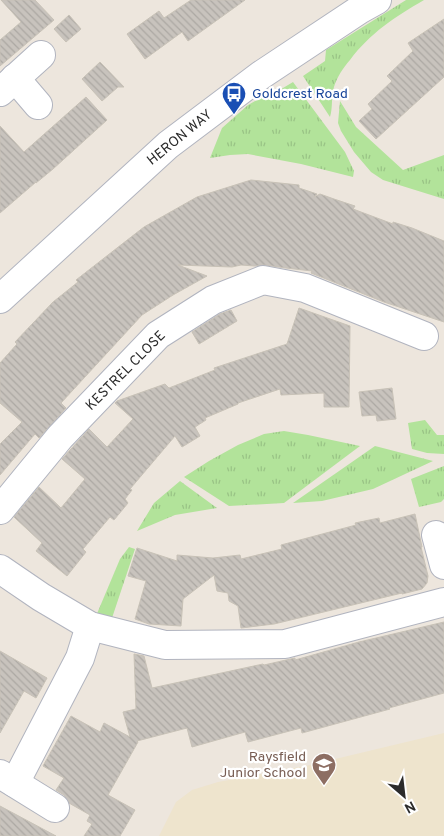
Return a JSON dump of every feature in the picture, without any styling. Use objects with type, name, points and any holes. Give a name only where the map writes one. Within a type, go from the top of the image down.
[{"type":"street","name":"HERON WAY","points":[[0,299],[168,145],[261,75],[377,0]]},
{"type":"street","points":[[38,105],[7,85],[41,56]]},
{"type":"street","name":"KESTREL CLOSE","points":[[0,510],[60,437],[158,334],[213,300],[263,280],[305,288],[424,336]]},
{"type":"street","points":[[436,534],[444,565]]},
{"type":"street","points":[[0,569],[41,597],[90,626],[165,645],[285,644],[444,602]]},
{"type":"street","points":[[55,808],[8,778],[80,658],[90,626]]},
{"type":"shaded area","name":"Raysfield Junior School","points":[[444,733],[444,836],[159,836],[176,802],[192,790],[218,782],[310,765]]},
{"type":"green space","points":[[406,0],[424,0],[393,19],[366,42],[347,63],[334,87],[330,117],[303,76],[325,61],[326,50]]},
{"type":"green space","points":[[293,82],[345,152],[354,171],[353,177],[301,164],[248,154],[210,158],[222,128],[248,105],[268,94],[273,94]]},
{"type":"green space","points":[[340,101],[356,127],[403,170],[444,155],[444,199],[383,180],[371,172],[354,152],[341,131],[338,123]]},
{"type":"green space","points":[[425,420],[437,435],[444,435],[444,454],[427,453],[412,449],[408,423]]},
{"type":"green space","points":[[284,431],[360,446],[284,503],[229,506],[184,477],[238,445],[264,434]]},
{"type":"green space","points":[[375,446],[433,461],[373,489],[322,501],[293,503]]},
{"type":"green space","points":[[444,466],[444,499],[441,502],[419,507],[411,479]]},
{"type":"green space","points":[[180,481],[217,508],[175,515],[137,531],[154,503]]},
{"type":"green space","points":[[129,547],[135,549],[111,621],[96,616],[120,559]]},
{"type":"building","points":[[1,0],[35,0],[54,20],[0,66],[0,40],[21,22]]},
{"type":"building","points":[[191,0],[245,0],[188,41],[182,32],[145,59],[127,34],[159,11],[164,18]]},
{"type":"building","points":[[69,15],[81,29],[66,42],[54,29]]},
{"type":"building","points":[[444,19],[444,77],[376,139],[359,121],[372,109],[368,104],[392,81],[387,76],[413,51],[408,43]]},
{"type":"building","points":[[100,62],[124,87],[118,87],[102,101],[82,79]]},
{"type":"building","points":[[86,97],[107,120],[53,169],[0,213],[0,126],[24,152]]},
{"type":"building","points":[[251,180],[299,185],[299,188],[317,194],[314,197],[320,194],[355,206],[353,209],[393,224],[393,222],[412,228],[444,241],[444,322],[384,302],[311,273],[312,271],[265,265],[232,267],[178,265],[207,276],[142,315],[61,403],[66,408],[39,438],[35,434],[0,475],[0,444],[22,422],[0,403],[0,363],[17,344],[15,342],[53,302],[78,282],[76,280],[144,227],[197,197]]},
{"type":"building","points":[[299,308],[350,326],[349,407],[324,407],[324,393],[281,395],[280,389],[238,403],[205,418],[206,420],[195,427],[200,436],[182,447],[175,436],[130,489],[132,490],[125,499],[128,503],[114,520],[110,517],[83,549],[86,552],[67,576],[36,551],[42,543],[14,517],[39,487],[61,508],[85,479],[62,459],[89,429],[107,447],[133,419],[115,403],[117,401],[165,384],[169,388],[215,370],[214,368],[287,344]]},
{"type":"building","points":[[231,310],[237,321],[199,344],[192,332],[220,314]]},
{"type":"building","points":[[392,388],[396,419],[377,421],[376,415],[362,416],[359,392]]},
{"type":"building","points":[[415,514],[428,576],[427,583],[422,589],[274,624],[241,628],[238,606],[229,601],[228,593],[217,591],[214,575],[183,599],[181,626],[149,624],[135,619],[146,581],[128,576],[137,548],[177,561],[177,555],[213,558],[240,555],[241,559],[282,549],[281,545],[356,525],[355,523],[379,518],[380,523]]},
{"type":"building","points":[[444,622],[444,693],[302,733],[301,728],[248,742],[245,732],[192,747],[187,728],[137,741],[108,795],[135,810],[120,836],[84,836],[92,824],[87,821],[90,815],[69,803],[64,795],[56,790],[64,778],[43,766],[71,716],[100,732],[104,723],[130,737],[123,712],[136,709],[134,654],[144,656],[152,688],[263,664],[295,658],[295,660],[359,642]]},
{"type":"building","points":[[0,651],[47,678],[36,698],[24,691],[0,733]]},
{"type":"building","points":[[0,806],[56,836],[0,836]]},
{"type":"place","name":"Goldcrest Road","points":[[234,115]]},
{"type":"place","name":"Raysfield Junior School","points":[[324,786]]}]
